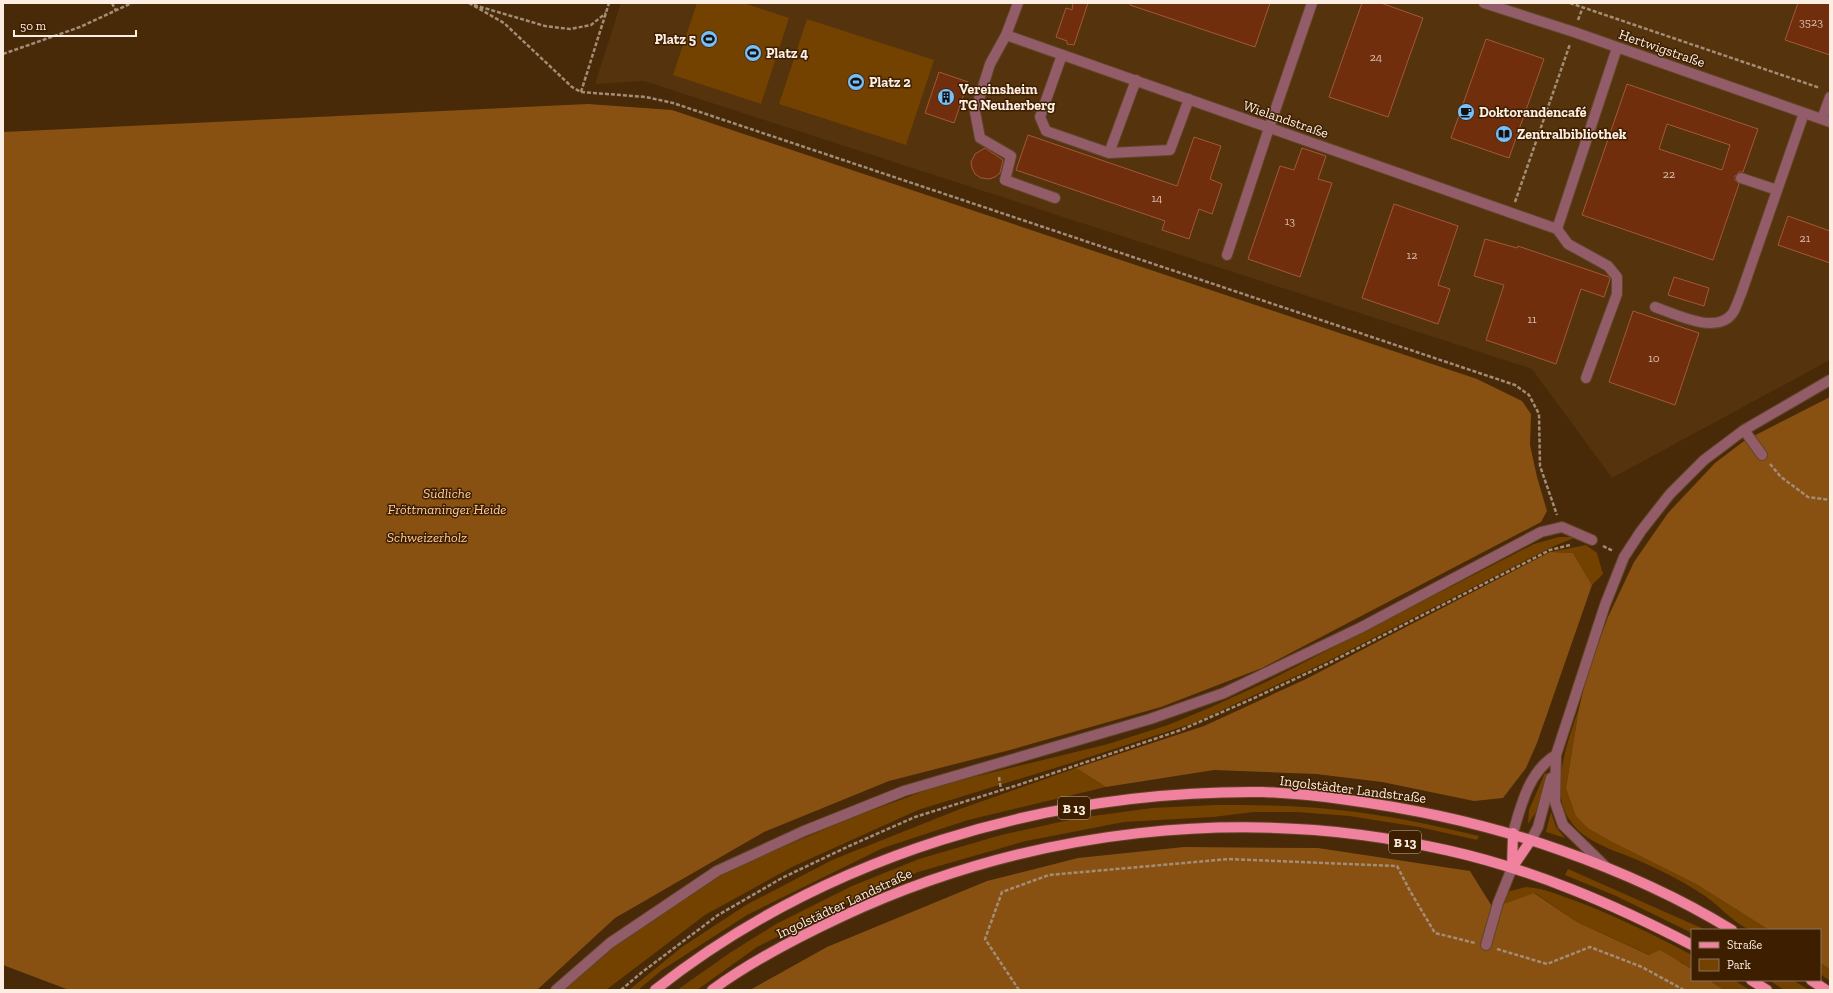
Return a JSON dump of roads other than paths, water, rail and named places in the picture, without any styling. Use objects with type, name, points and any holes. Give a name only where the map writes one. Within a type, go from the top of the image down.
[{"type":"main road","name":"Ingolstädter Landstraße","points":[[655,990],[671,977],[750,925],[809,893],[888,858],[979,828],[1064,809],[1161,796],[1263,792],[1327,797],[1398,806],[1467,821],[1513,833],[1606,867],[1676,899],[1730,929]]},
{"type":"main road","name":"Ingolstädter Landstraße","points":[[712,990],[729,978],[798,937],[872,902],[918,884],[974,865],[1019,853],[1148,831],[1228,827],[1296,829],[1370,836],[1446,850],[1512,868],[1592,897],[1691,944]]},
{"type":"main road","points":[[1512,868],[1513,833]]},
{"type":"main road","points":[[1512,868],[1530,840]]},
{"type":"main road","points":[[1753,981],[1767,990]]},
{"type":"main road","points":[[1812,981],[1826,990]]},
{"type":"street","points":[[1018,3],[1006,35],[990,64],[975,112],[980,138],[1011,156],[1005,180],[1055,198]]},
{"type":"street","points":[[1227,255],[1312,3]]},
{"type":"street","name":"Hertwigstraße","points":[[1484,3],[1574,32],[1826,120]]},
{"type":"street","name":"Wielandstraße","points":[[1006,35],[1557,229]]},
{"type":"street","points":[[1586,378],[1617,294],[1617,276],[1608,266],[1568,244],[1557,229],[1617,48]]},
{"type":"street","points":[[1062,55],[1040,117],[1046,132],[1109,153],[1170,150],[1189,100]]},
{"type":"street","points":[[1109,153],[1136,80]]},
{"type":"street","points":[[1826,120],[1830,97]]},
{"type":"street","points":[[1656,307],[1706,324],[1718,323],[1732,315],[1741,294],[1804,113]]},
{"type":"street","points":[[1741,178],[1777,190]]},
{"type":"street","points":[[1530,840],[1538,827],[1546,803],[1556,755],[1602,612],[1624,557],[1641,531],[1670,494],[1704,460],[1744,430],[1830,380]]},
{"type":"street","points":[[1744,430],[1762,455]]},
{"type":"street","points":[[556,990],[610,943],[717,871],[804,831],[904,791],[1150,719],[1224,693],[1360,628],[1541,532],[1562,527],[1592,540]]},
{"type":"street","points":[[1513,833],[1520,808],[1537,771],[1556,755]]},
{"type":"street","points":[[1556,755],[1555,802],[1563,825],[1606,867]]},
{"type":"street","points":[[1486,945],[1498,903],[1512,868]]},
{"type":"place","name":"Platz 5","points":[[709,39]]},
{"type":"place","name":"Platz 4","points":[[753,53]]},
{"type":"place","name":"Platz 2","points":[[856,82]]},
{"type":"place","name":"Vereinsheim TG Neuherberg","points":[[946,97]]},
{"type":"place","name":"Doktorandencafé","points":[[1466,112]]},
{"type":"place","name":"Zentralbibliothek","points":[[1504,134]]},
{"type":"park label","name":"Südliche Fröttmaninger Heide","points":[[447,502]]},
{"type":"park label","name":"Schweizerholz","points":[[427,537]]}]
